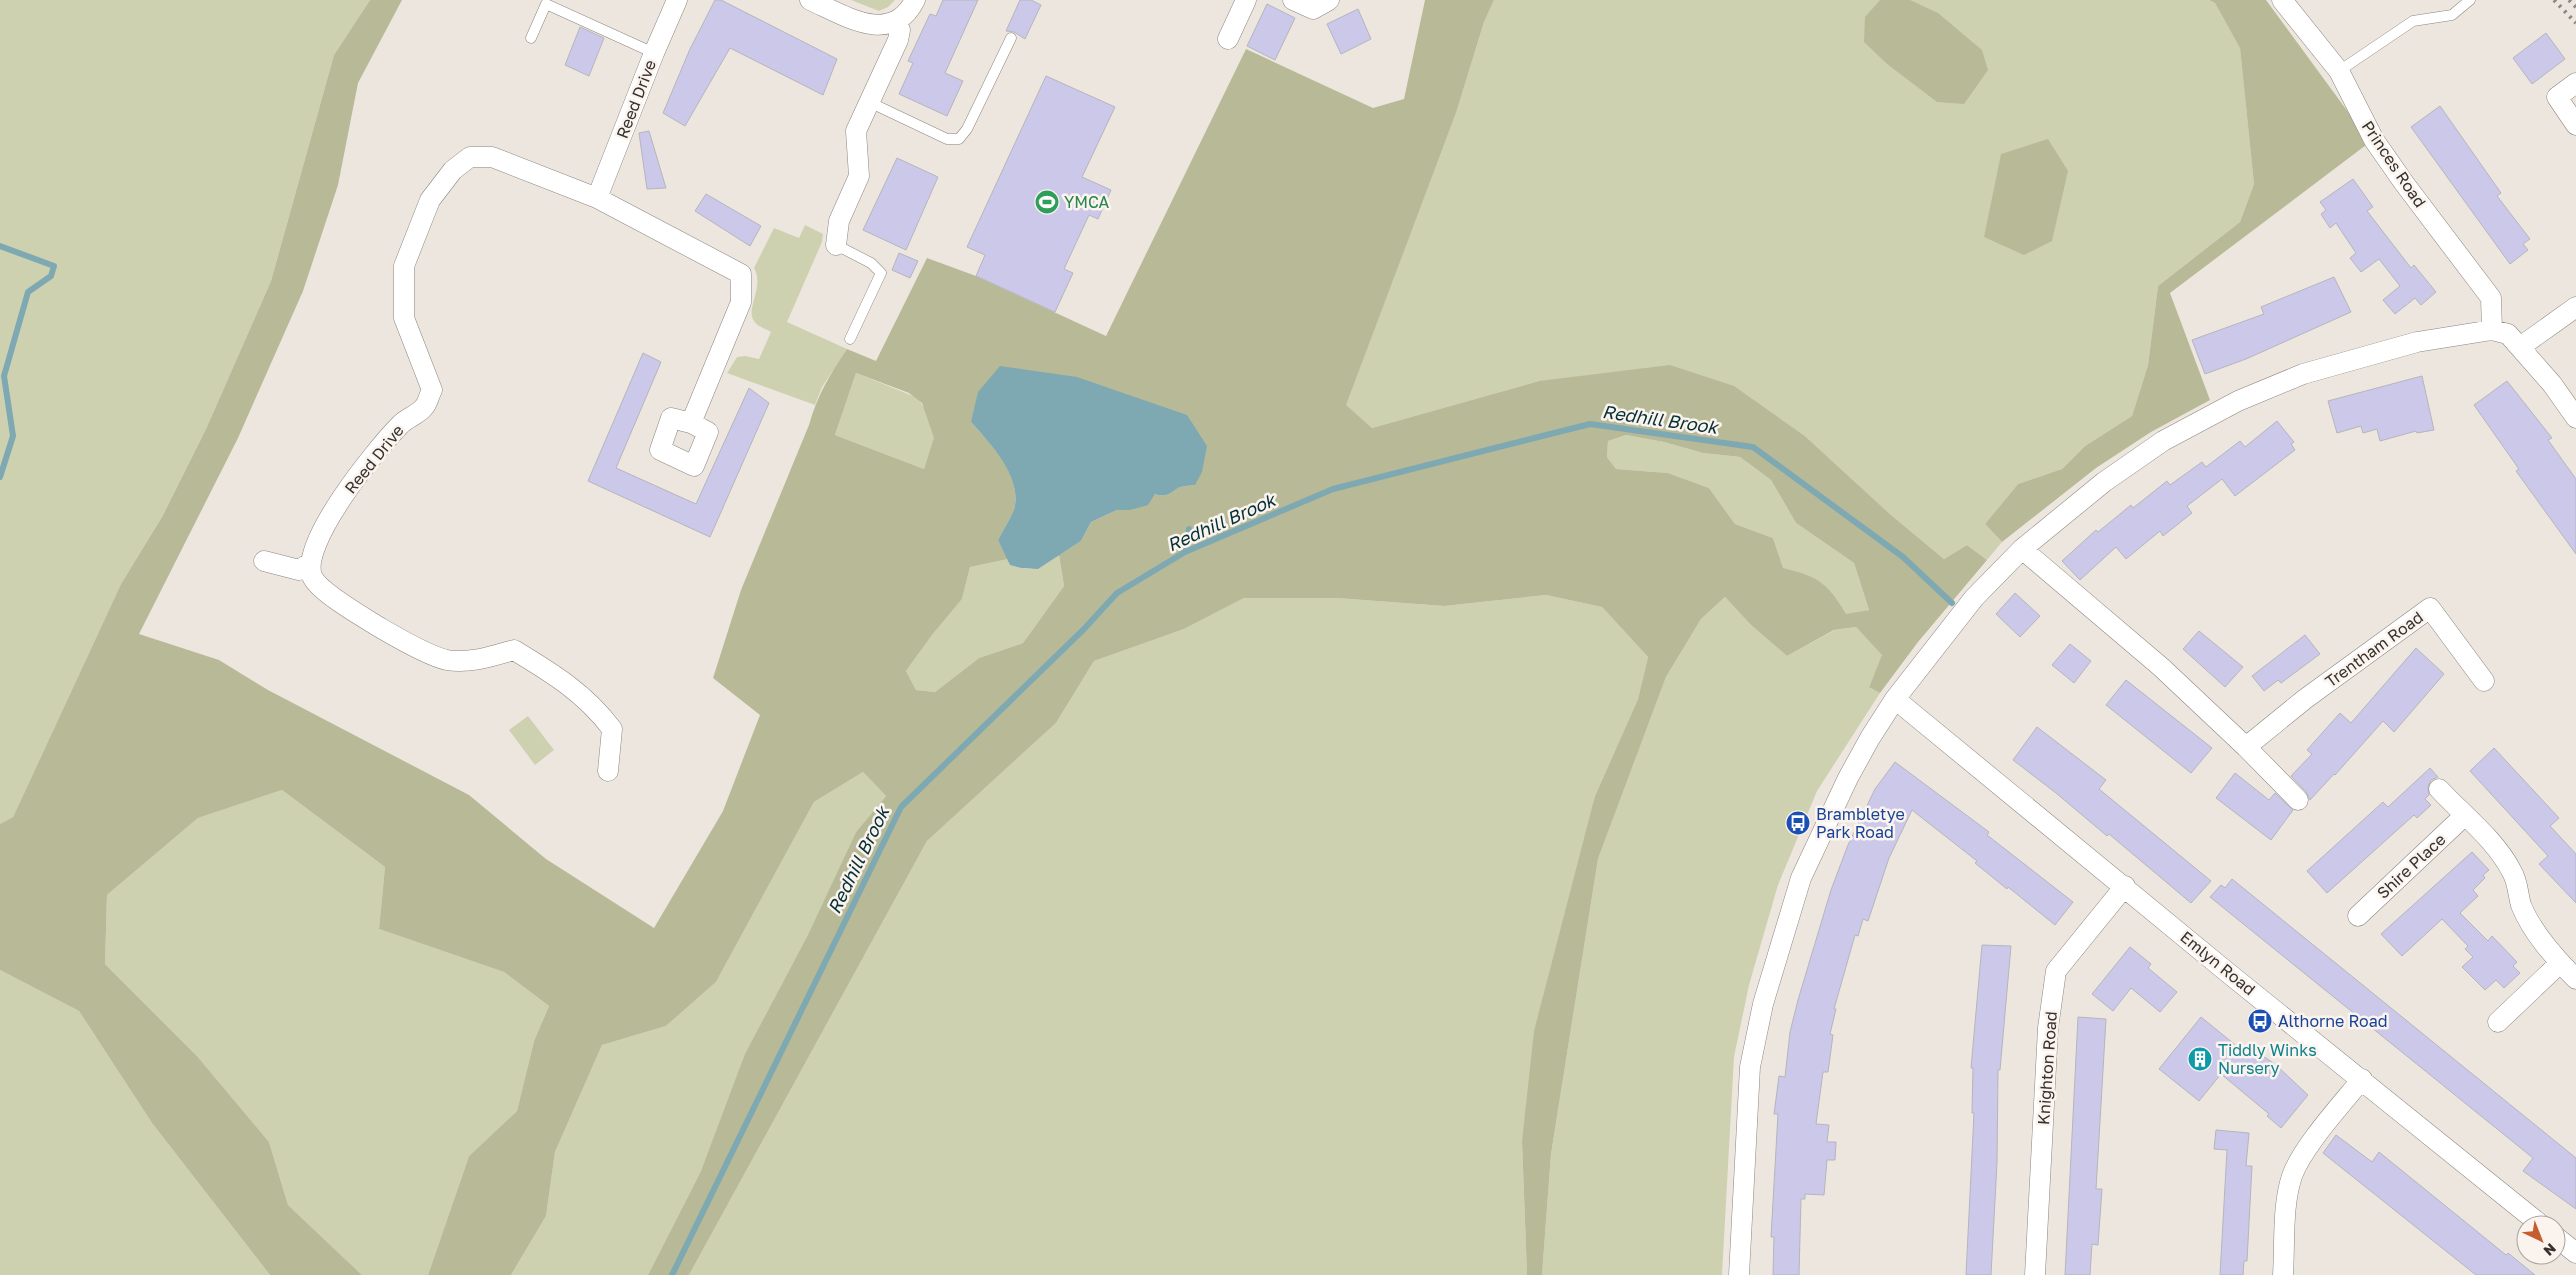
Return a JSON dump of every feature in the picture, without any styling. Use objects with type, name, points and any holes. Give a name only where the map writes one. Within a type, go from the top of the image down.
[{"type":"street","name":"Reed Drive","points":[[597,198],[654,53],[678,0]]},
{"type":"street","points":[[810,0],[869,24],[888,24],[897,20],[907,13],[915,0]]},
{"type":"street","points":[[1228,40],[1246,0]]},
{"type":"street","points":[[1293,0],[1313,9],[1329,0]]},
{"type":"street","name":"Princes Road","points":[[2282,0],[2339,71],[2374,140],[2491,298],[2492,330]]},
{"type":"street","points":[[836,245],[840,221],[859,176],[855,136],[898,40],[900,30],[897,20]]},
{"type":"street","points":[[2576,83],[2557,97],[2576,125]]},
{"type":"street","name":"Reed Drive","points":[[310,563],[313,546],[365,466],[401,423],[424,408],[432,390],[404,318],[404,266],[430,200],[453,170],[470,157],[492,157],[597,198],[741,274],[741,302],[691,423]]},
{"type":"street","points":[[2520,347],[2576,307]]},
{"type":"street","points":[[1739,1275],[1750,1067],[1766,994],[1801,878],[1848,778],[1895,699],[1974,598],[2022,549],[2104,482],[2163,441],[2238,401],[2303,374],[2407,345],[2492,330],[2508,334],[2576,418]]},
{"type":"street","points":[[2022,549],[2161,667],[2246,747],[2298,800]]},
{"type":"street","points":[[264,561],[299,570],[310,563],[313,578],[325,590],[354,612],[400,640],[446,660],[469,660],[514,650],[551,672],[595,707],[612,729],[608,771]]},
{"type":"street","name":"Trentham Road","points":[[2246,747],[2305,699],[2430,608],[2484,682]]},
{"type":"street","name":"Emlyn Road","points":[[1895,699],[2125,886],[2227,972],[2529,1215]]},
{"type":"street","points":[[2439,789],[2496,849],[2513,873],[2522,906],[2560,963],[2576,979]]},
{"type":"street","name":"Shire Place","points":[[2358,916],[2464,816]]},
{"type":"street","name":"Knighton Road","points":[[2035,1275],[2048,1028],[2056,972],[2125,886]]},
{"type":"street","points":[[2498,1022],[2560,963]]},
{"type":"street","points":[[2283,1275],[2286,1212],[2292,1175],[2315,1138],[2362,1079]]},
{"type":"street","points":[[2566,1245],[2576,1253]]},
{"type":"lane","points":[[2339,71],[2413,21],[2452,15],[2470,0]]},
{"type":"lane","points":[[531,38],[546,4],[654,53]]},
{"type":"lane","points":[[869,102],[947,139],[959,139],[967,129],[1011,38]]},
{"type":"lane","points":[[836,245],[876,265],[881,273],[850,339]]},
{"type":"green space","points":[[0,0],[370,0],[334,55],[271,281],[206,429],[162,517],[121,584],[13,817],[0,824]]},
{"type":"green space","points":[[370,0],[402,0],[358,83],[338,185],[303,291],[238,438],[139,634],[219,660],[268,690],[469,795],[546,859],[654,928],[723,811],[760,715],[713,678],[741,590],[816,404],[830,376],[847,349],[876,361],[927,258],[976,276],[1106,336],[1246,49],[1373,108],[1404,99],[1425,0],[1494,0],[1484,22],[1456,113],[1346,405],[1372,428],[1539,381],[1670,365],[1734,386],[1806,437],[1891,515],[1944,559],[1967,545],[1987,560],[1918,642],[1880,693],[1869,687],[1882,655],[1856,627],[1834,630],[1787,656],[1751,625],[1725,597],[1701,619],[1666,677],[1598,859],[1551,1154],[1542,1275],[1527,1275],[1522,1141],[1534,1031],[1595,796],[1638,699],[1648,657],[1602,607],[1546,595],[1444,606],[1336,598],[1244,598],[1184,629],[1094,661],[1056,723],[927,841],[689,1275],[648,1275],[701,1171],[745,1054],[808,935],[856,832],[886,796],[863,772],[814,802],[716,982],[666,1026],[602,1045],[555,1152],[546,1216],[511,1275],[428,1275],[469,1156],[517,1111],[534,1041],[549,1006],[504,972],[379,929],[385,867],[282,790],[198,818],[107,895],[105,964],[197,1056],[269,1142],[288,1205],[362,1275],[270,1275],[152,1123],[79,1011],[0,970],[0,824],[13,817],[121,584],[162,517],[206,429],[271,281],[334,55]],"holes":[[[856,373],[909,393],[922,403],[934,438],[924,469],[835,435]],[[971,422],[1195,483],[1195,485],[1180,487],[1170,494],[1155,494],[1130,510],[1117,510],[1091,522],[1081,541],[1059,555],[1064,586],[1023,643],[979,658],[935,692],[916,690],[906,671],[932,635],[962,599],[970,567],[1008,559],[998,540],[1011,517],[1015,505],[1015,493],[1013,482],[995,449]],[[1626,435],[1664,442],[1703,453],[1740,457],[1771,480],[1796,523],[1854,563],[1869,610],[1846,614],[1821,582],[1805,574],[1783,568],[1773,538],[1735,524],[1709,488],[1668,473],[1616,469],[1607,457],[1608,441]]]},
{"type":"green space","points":[[851,0],[895,0],[888,7],[879,11]]},
{"type":"green space","points":[[1494,0],[2209,0],[2215,3],[2240,47],[2254,184],[2240,222],[2158,286],[2148,365],[2132,416],[2085,446],[2062,469],[2018,484],[1985,524],[2002,542],[1987,560],[1967,545],[1944,559],[1891,515],[1806,437],[1539,381],[1372,428],[1345,405],[1456,113],[1484,22]]},
{"type":"green space","points":[[1880,0],[1910,0],[1938,13],[1982,50],[1988,70],[1964,104],[1937,102],[1887,64],[1864,42],[1865,17]]},
{"type":"green space","points":[[2209,0],[2266,0],[2370,142],[2170,293],[2210,400],[2151,432],[2096,468],[2002,542],[1985,524],[2018,484],[2062,469],[2085,446],[2132,416],[2148,365],[2158,286],[2240,222],[2254,184],[2240,48],[2215,3]]},
{"type":"green space","points":[[2048,139],[2068,171],[2052,241],[2024,255],[1984,237],[2001,154]]},
{"type":"green space","points":[[805,225],[823,234],[822,242],[787,322],[847,349],[822,387],[815,405],[727,373],[737,357],[745,356],[759,359],[771,332],[754,321],[752,310],[757,282],[754,268],[774,228],[799,238]]},
{"type":"green space","points":[[856,373],[918,398],[939,433],[924,469],[835,435]]},
{"type":"green space","points":[[1626,435],[1664,442],[1703,453],[1740,457],[1771,480],[1796,523],[1854,563],[1869,610],[1846,615],[1833,595],[1821,583],[1814,578],[1783,569],[1773,538],[1735,524],[1709,488],[1668,473],[1616,469],[1607,457],[1608,441]]},
{"type":"green space","points":[[1059,555],[1064,586],[1023,643],[979,658],[935,692],[916,690],[906,671],[932,635],[962,599],[970,567],[1008,559],[1010,565],[1031,569],[1047,563]]},
{"type":"green space","points":[[1546,595],[1602,607],[1648,657],[1638,699],[1595,796],[1522,1141],[1527,1275],[689,1275],[927,841],[1056,723],[1094,661],[1184,629],[1244,598],[1336,598],[1444,606]]},
{"type":"green space","points":[[1725,597],[1751,625],[1787,656],[1835,630],[1856,627],[1883,655],[1869,686],[1880,693],[1817,791],[1778,885],[1749,985],[1734,1057],[1722,1275],[1542,1275],[1551,1154],[1598,859],[1666,677],[1701,619]]},
{"type":"green space","points":[[528,716],[554,750],[535,765],[509,730]]},
{"type":"green space","points":[[863,772],[886,796],[856,832],[701,1171],[648,1275],[511,1275],[546,1216],[555,1152],[602,1045],[666,1026],[716,982],[814,802]]},
{"type":"green space","points":[[282,790],[385,867],[379,929],[504,972],[549,1006],[534,1041],[517,1111],[469,1156],[428,1275],[362,1275],[288,1205],[269,1142],[197,1056],[105,964],[107,895],[198,818]]},
{"type":"green space","points":[[0,970],[79,1011],[152,1123],[270,1275],[0,1275]]},
{"type":"water","points":[[1000,366],[1077,377],[1187,415],[1207,446],[1202,472],[1195,485],[1180,487],[1170,494],[1155,494],[1148,505],[1130,510],[1117,510],[1091,522],[1081,541],[1038,569],[1010,565],[998,540],[1011,517],[1015,505],[1013,482],[995,450],[971,422],[978,392]]},
{"type":"building","points":[[715,0],[721,0],[837,59],[823,95],[730,48],[685,126],[663,113],[690,49]]},
{"type":"building","points":[[943,0],[978,0],[945,73],[963,81],[947,116],[899,94],[913,63],[908,61],[930,14],[936,16]]},
{"type":"building","points":[[1020,0],[1031,0],[1041,5],[1025,39],[1014,32],[1006,31]]},
{"type":"building","points":[[1267,4],[1295,18],[1275,60],[1247,46]]},
{"type":"building","points":[[1358,9],[1371,39],[1341,54],[1327,24]]},
{"type":"building","points":[[580,27],[604,38],[589,76],[565,65]]},
{"type":"building","points":[[2546,33],[2565,59],[2532,84],[2513,58]]},
{"type":"building","name":"YMCA","points":[[1046,76],[1115,107],[1082,177],[1111,190],[1098,219],[1089,215],[1064,269],[1073,273],[1055,312],[976,276],[985,255],[967,247]]},
{"type":"building","points":[[2440,106],[2501,193],[2497,196],[2530,239],[2523,244],[2528,250],[2510,264],[2411,127]]},
{"type":"building","points":[[649,131],[666,188],[647,189],[639,133]]},
{"type":"building","points":[[897,158],[938,177],[906,250],[863,230]]},
{"type":"building","points":[[2353,179],[2373,207],[2367,211],[2411,268],[2414,265],[2436,292],[2421,305],[2415,298],[2395,314],[2383,300],[2400,286],[2379,259],[2361,272],[2350,258],[2356,253],[2336,223],[2330,228],[2321,214],[2326,210],[2320,202]]},
{"type":"building","points":[[706,194],[761,226],[750,246],[695,211]]},
{"type":"building","points":[[899,253],[918,261],[910,278],[892,270]]},
{"type":"building","points":[[2334,277],[2351,312],[2246,359],[2205,374],[2192,340],[2264,314],[2261,307]]},
{"type":"building","points":[[643,353],[661,362],[616,468],[696,504],[749,388],[769,403],[710,537],[588,481]]},
{"type":"building","points":[[2422,376],[2434,430],[2417,433],[2416,431],[2380,441],[2377,429],[2363,433],[2361,426],[2337,433],[2328,401]]},
{"type":"building","points":[[2507,381],[2552,438],[2548,440],[2576,479],[2576,554],[2516,471],[2519,469],[2474,405]]},
{"type":"building","points":[[2277,421],[2294,442],[2291,444],[2295,450],[2235,496],[2222,479],[2187,506],[2192,513],[2163,536],[2160,531],[2126,559],[2116,547],[2080,580],[2062,561],[2096,530],[2098,532],[2131,505],[2133,508],[2167,481],[2170,485],[2202,462],[2206,467],[2240,441],[2245,447]]},
{"type":"building","points":[[2015,593],[2040,616],[2020,637],[1996,614]]},
{"type":"building","points":[[2199,631],[2243,667],[2225,687],[2183,649]]},
{"type":"building","points":[[2305,635],[2320,654],[2281,683],[2278,680],[2264,691],[2252,676]]},
{"type":"building","points":[[2070,644],[2091,661],[2074,683],[2052,665]]},
{"type":"building","points":[[2416,648],[2444,674],[2394,732],[2383,721],[2310,800],[2306,792],[2291,776],[2312,754],[2307,750],[2340,713],[2351,723]]},
{"type":"building","points":[[2126,680],[2212,748],[2191,773],[2106,705]]},
{"type":"building","points":[[2037,727],[2106,780],[2099,789],[2211,881],[2191,903],[2109,834],[2107,836],[2013,760]]},
{"type":"building","points":[[2494,748],[2559,818],[2550,826],[2576,854],[2576,903],[2539,864],[2548,856],[2470,771]]},
{"type":"building","points":[[1895,762],[1989,832],[1987,835],[2073,902],[2055,925],[2008,887],[2007,889],[1975,863],[1977,861],[1912,810],[1889,858],[1868,921],[1863,919],[1858,936],[1855,935],[1834,1009],[1836,1009],[1830,1034],[1833,1035],[1828,1072],[1823,1072],[1816,1124],[1829,1125],[1827,1142],[1836,1142],[1835,1160],[1827,1160],[1824,1195],[1805,1194],[1805,1199],[1801,1199],[1799,1275],[1773,1275],[1774,1237],[1771,1237],[1778,1114],[1774,1114],[1779,1076],[1785,1077],[1790,1032],[1831,890],[1848,845],[1875,789]]},
{"type":"building","points":[[2430,768],[2438,777],[2431,780],[2428,786],[2429,795],[2425,799],[2431,805],[2417,818],[2414,815],[2327,893],[2307,871],[2383,802],[2388,807]]},
{"type":"building","points":[[2235,773],[2269,800],[2275,793],[2293,810],[2271,840],[2216,798]]},
{"type":"building","points":[[2472,852],[2489,870],[2483,875],[2485,878],[2473,890],[2478,896],[2460,913],[2488,941],[2492,936],[2517,962],[2513,966],[2520,973],[2504,988],[2496,980],[2485,990],[2462,967],[2473,957],[2465,949],[2468,946],[2442,919],[2402,956],[2381,934]]},
{"type":"building","points":[[2232,879],[2576,1158],[2576,1209],[2523,1171],[2533,1158],[2210,897],[2221,885],[2225,888]]},
{"type":"building","points":[[1982,945],[2011,946],[2000,1070],[1998,1070],[1997,1163],[1991,1275],[1966,1275],[1974,1113],[1972,1113],[1973,1068],[1971,1068]]},
{"type":"building","points":[[2130,947],[2151,964],[2148,968],[2177,992],[2160,1012],[2131,988],[2113,1011],[2092,994]]},
{"type":"building","points":[[2078,1017],[2106,1019],[2096,1189],[2102,1189],[2098,1245],[2092,1244],[2090,1275],[2065,1275]]},
{"type":"building","points":[[2201,1017],[2244,1052],[2249,1046],[2276,1065],[2308,1095],[2281,1128],[2267,1116],[2269,1114],[2221,1074],[2199,1101],[2159,1069]]},
{"type":"building","points":[[2216,1130],[2249,1133],[2246,1166],[2252,1166],[2247,1261],[2244,1261],[2243,1275],[2220,1275],[2227,1150],[2214,1149]]},
{"type":"building","points":[[2336,1135],[2372,1162],[2379,1152],[2506,1255],[2508,1253],[2516,1260],[2516,1265],[2523,1265],[2535,1275],[2476,1275],[2323,1153]]},
{"type":"waterway","points":[[0,246],[54,266],[51,276],[28,292],[4,376],[13,436],[0,477]]},
{"type":"waterway","name":"Redhill Brook","points":[[672,1275],[901,807],[1084,629],[1117,593],[1185,552],[1333,489],[1590,424],[1753,447],[1903,557],[1952,603]]},
{"type":"waterway","points":[[1185,552],[1189,529]]},
{"type":"railway","points":[[2554,0],[2576,23]]},
{"type":"railway","points":[[2569,0],[2576,7]]},
{"type":"place","name":"YMCA","points":[[1047,202]]},
{"type":"place","name":"Brambletye Park Road","points":[[1798,823]]},
{"type":"place","name":"Althorne Road","points":[[2260,1021]]},
{"type":"place","name":"Tiddly Winks Nursery","points":[[2200,1059]]}]
